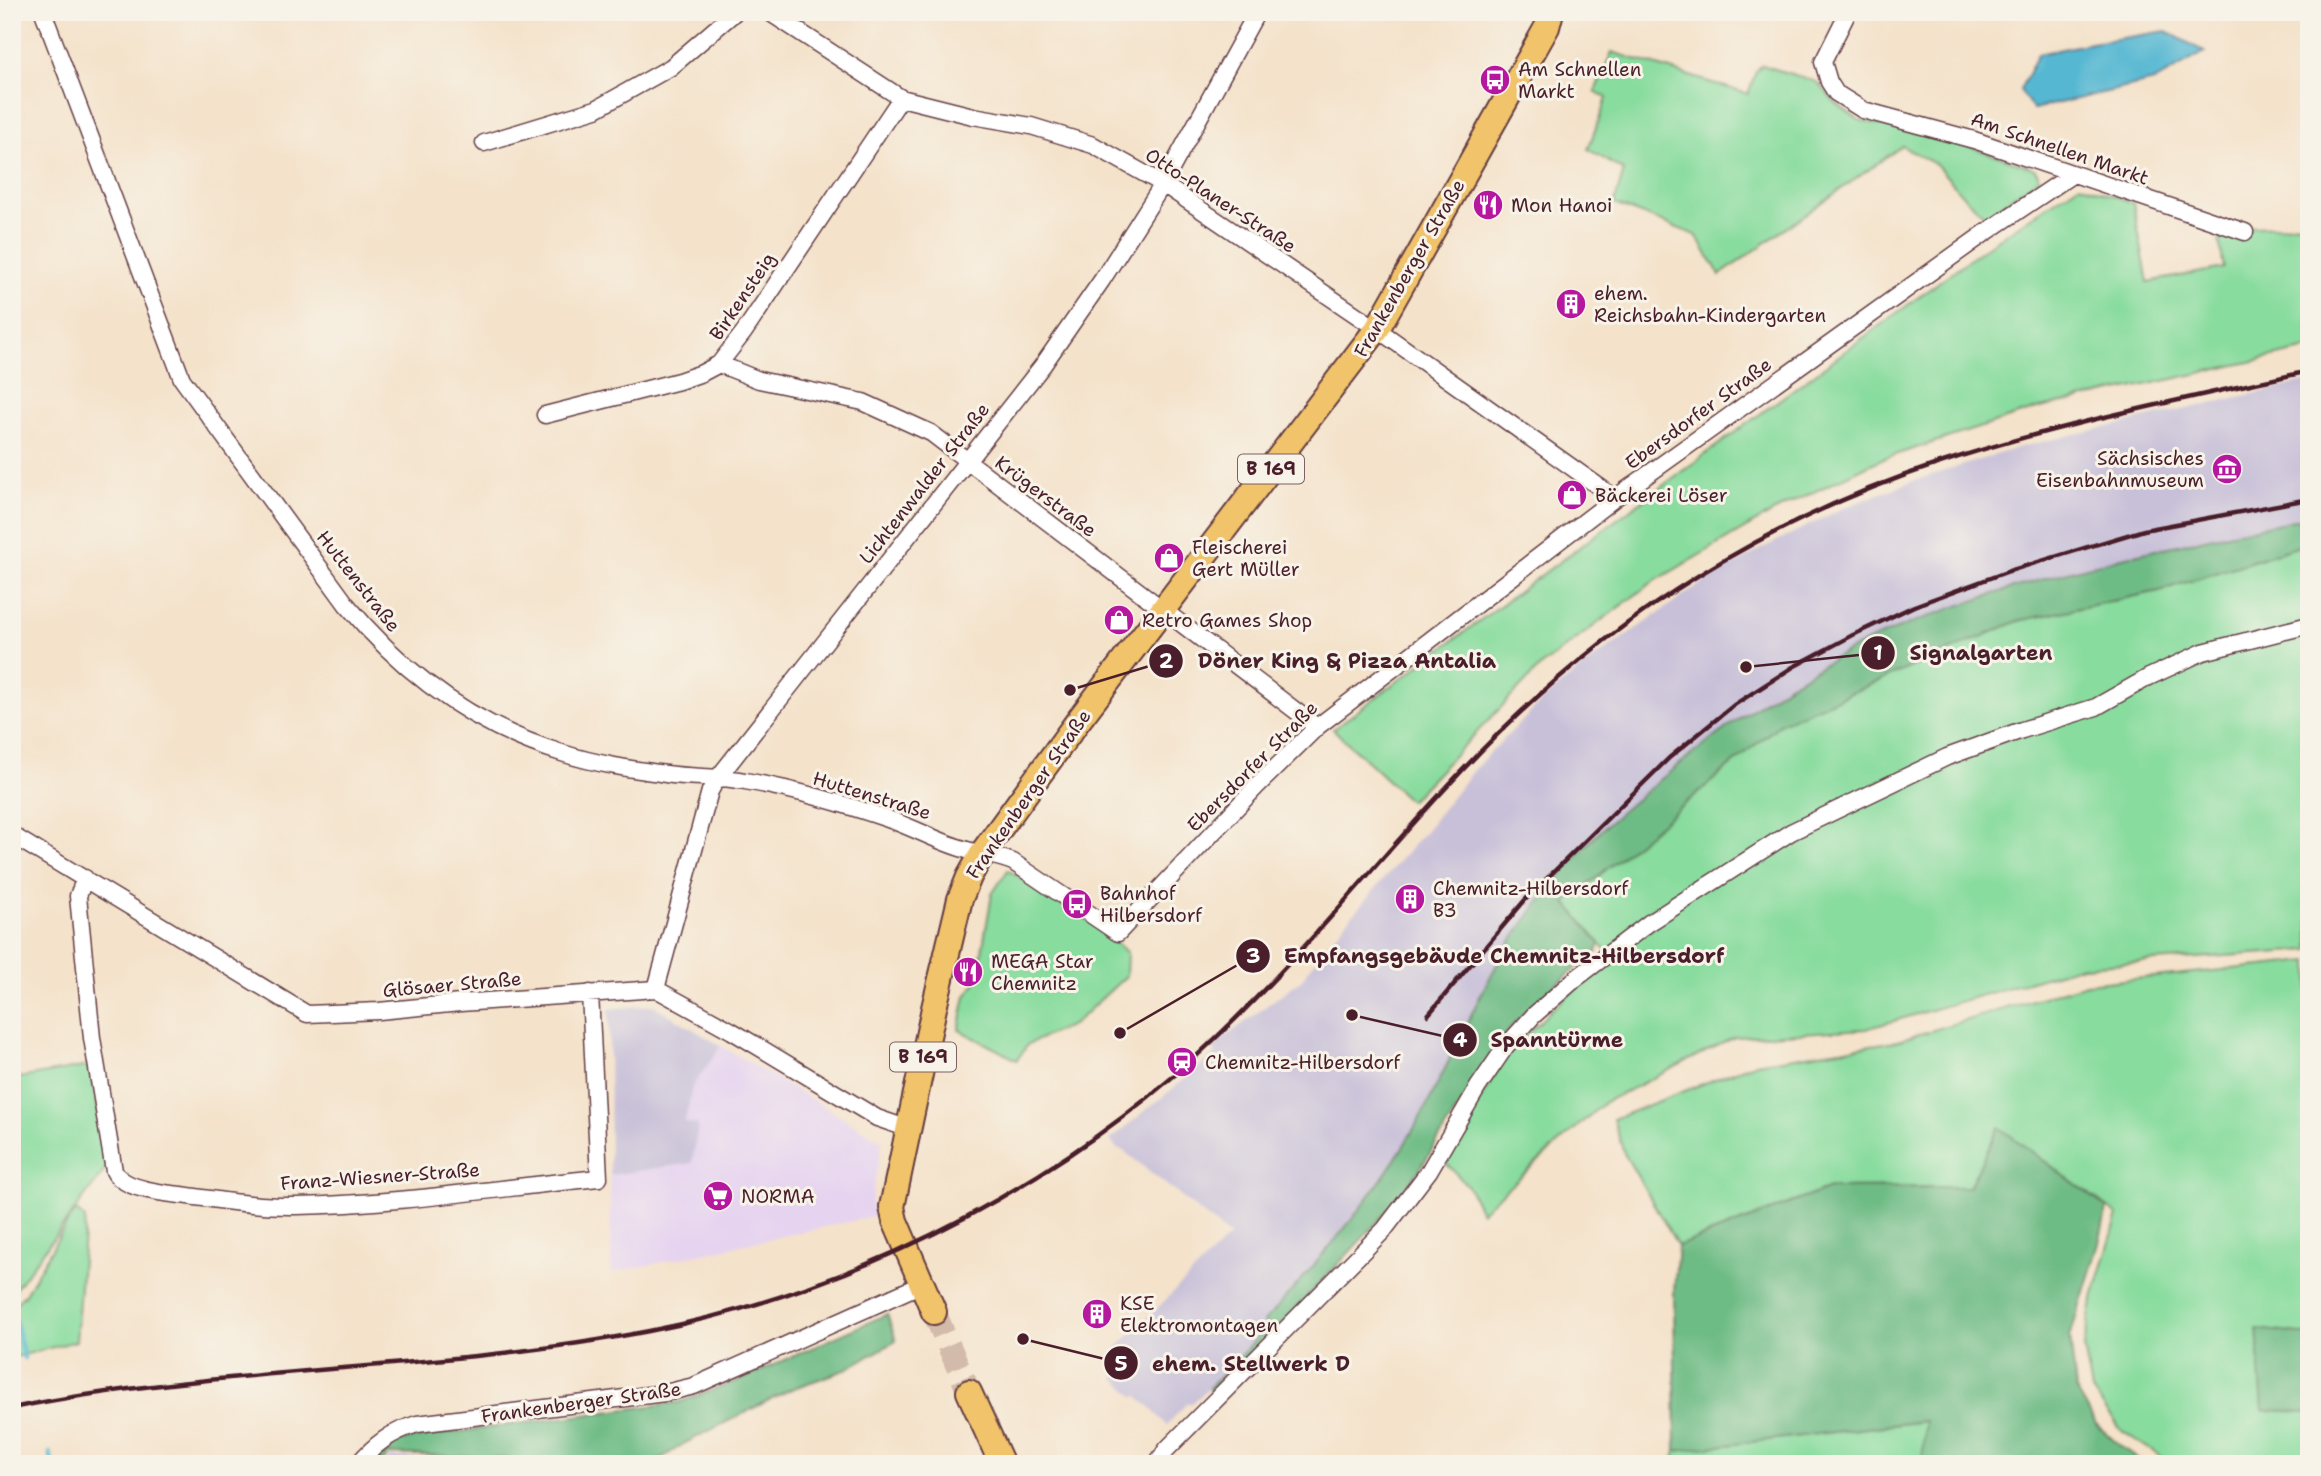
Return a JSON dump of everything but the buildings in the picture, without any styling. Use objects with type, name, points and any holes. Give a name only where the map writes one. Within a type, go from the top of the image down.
[{"type":"main road","name":"Frankenberger Straße","points":[[934,1312],[893,1214],[894,1195],[934,1008],[967,880],[983,852],[1078,721],[1377,329],[1547,27],[1551,12]]},
{"type":"main road","points":[[969,1392],[1002,1464]]},
{"type":"street","name":"Huttenstraße","points":[[43,12],[182,379],[347,606],[375,639],[404,666],[436,691],[502,730],[563,754],[605,764],[693,778],[743,780],[847,806],[967,850],[983,852],[1013,862],[1118,933]]},
{"type":"street","points":[[484,144],[596,109],[671,67],[735,12]]},
{"type":"street","name":"Otto-Planer-Straße","points":[[769,12],[901,99],[1031,126],[1093,145],[1163,184],[1377,329],[1615,498]]},
{"type":"street","name":"Lichtenwalder Straße","points":[[656,989],[710,791],[717,779],[969,461],[1050,354],[1102,280],[1163,184],[1257,12]]},
{"type":"street","name":"Am Schnellen Markt","points":[[1848,12],[1823,62],[1829,82],[1836,93],[1863,110],[1974,139],[2245,232]]},
{"type":"street","name":"Birkensteig","points":[[545,415],[679,381],[719,365],[901,99]]},
{"type":"street","name":"Ebersdorfer Straße","points":[[1118,933],[1256,786],[1317,727],[1615,498],[1974,241],[2073,174]]},
{"type":"street","name":"Krügerstraße","points":[[719,365],[759,380],[826,393],[883,410],[931,433],[1317,727]]},
{"type":"street","points":[[1156,1464],[1167,1449],[1384,1230],[1429,1171],[1478,1087],[1506,1046],[1574,980],[1648,923],[1791,832],[1947,757],[2022,730],[2096,708],[2149,677],[2203,652],[2309,625]]},
{"type":"street","name":"Glösaer Straße","points":[[12,835],[307,1014],[379,1011],[656,989]]},
{"type":"street","name":"Franz-Wiesner-Straße","points":[[85,878],[78,896],[92,1038],[114,1171],[122,1182],[160,1193],[229,1202],[295,1206],[376,1201],[599,1178],[590,993]]},
{"type":"street","points":[[656,989],[877,1118],[909,1129]]},
{"type":"street","name":"Frankenberger Straße","points":[[358,1464],[379,1441],[416,1424],[665,1394],[694,1386],[922,1284]]},
{"type":"shaded area","points":[[2309,381],[2309,517],[2211,537],[2056,575],[1972,600],[1896,629],[1804,676],[1717,735],[1645,792],[1602,830],[1552,887],[1600,943],[1597,952],[1522,1015],[1502,1038],[1418,1172],[1372,1228],[1280,1326],[1191,1404],[1188,1402],[1167,1425],[1137,1395],[1135,1397],[1115,1378],[1113,1365],[1118,1347],[1230,1236],[1124,1151],[1117,1149],[1110,1140],[1216,1053],[1212,1047],[1302,979],[1329,942],[1426,830],[1474,769],[1545,698],[1586,664],[1693,589],[1763,548],[1843,508],[1913,481],[2020,447]]},
{"type":"shaded area","points":[[653,1005],[721,1046],[692,1087],[685,1122],[698,1125],[692,1163],[610,1175],[609,1009]]},
{"type":"shaded area","points":[[721,1046],[882,1141],[871,1203],[875,1216],[611,1273],[610,1175],[692,1163],[685,1122],[692,1087]]},
{"type":"shaded area","points":[[390,1457],[509,1462],[512,1464],[385,1464]]},
{"type":"green space","points":[[1612,52],[1748,94],[1756,71],[1762,65],[1817,82],[1837,104],[1859,120],[1953,141],[2036,169],[2039,178],[1986,216],[1966,199],[1937,165],[1902,146],[1720,275],[1696,235],[1614,204],[1624,171],[1588,149],[1607,98],[1595,91]]},
{"type":"green space","points":[[2080,184],[2133,203],[2148,282],[2224,268],[2217,228],[2284,226],[2309,222],[2309,349],[2040,408],[1879,460],[1775,511],[1650,584],[1542,665],[1410,801],[1333,729],[1989,245]]},
{"type":"green space","points":[[2309,517],[2309,543],[2159,591],[2018,621],[1781,723],[1566,903],[1600,943],[1597,952],[1522,1015],[1502,1038],[1418,1172],[1372,1228],[1280,1326],[1212,1392],[1209,1388],[1268,1327],[1264,1322],[1331,1245],[1392,1164],[1427,1105],[1503,954],[1542,899],[1598,833],[1696,751],[1751,710],[1808,673],[1899,628],[1999,592],[2101,563]]},
{"type":"green space","points":[[2309,543],[2309,950],[2082,966],[1866,1029],[1735,1037],[1605,1102],[1481,1212],[1468,1186],[1443,1160],[1506,1057],[1551,1010],[1612,958],[1566,903],[1781,723],[2018,621],[2159,591]]},
{"type":"green space","points":[[1008,870],[1102,929],[1127,953],[1126,976],[1074,1024],[1028,1044],[1017,1060],[959,1030],[966,996],[977,981],[992,894]]},
{"type":"green space","points":[[2309,961],[2309,1464],[2172,1464],[2122,1431],[2092,1391],[2084,1347],[2092,1301],[2118,1215],[1999,1128],[1969,1187],[1830,1188],[1678,1246],[1624,1153],[1613,1119],[1756,1063],[1897,1041],[2086,984]]},
{"type":"green space","points":[[90,1066],[108,1166],[12,1293],[12,1079]]},
{"type":"green space","points":[[1999,1127],[2107,1208],[2070,1337],[2076,1389],[2096,1424],[2145,1464],[1922,1464],[1925,1421],[1676,1451],[1674,1291],[1678,1246],[1830,1188],[1969,1187]]},
{"type":"green space","points":[[77,1211],[85,1219],[76,1341],[12,1358],[12,1307],[25,1294],[70,1218]]},
{"type":"green space","points":[[887,1314],[896,1341],[842,1371],[791,1389],[685,1443],[653,1464],[521,1464],[510,1458],[389,1454],[380,1464],[374,1464],[394,1442],[680,1402],[745,1378]]},
{"type":"green space","points":[[2257,1329],[2309,1335],[2309,1412],[2263,1410]]},
{"type":"green space","points":[[1926,1421],[1922,1464],[1673,1464],[1676,1451]]},
{"type":"water","points":[[2166,31],[2205,52],[2154,81],[2033,109],[2020,90],[2038,54]]},
{"type":"waterway","points":[[12,1307],[24,1358]]},
{"type":"waterway","points":[[50,1453],[53,1464]]},
{"type":"tunnel","points":[[934,1312],[969,1392]]},
{"type":"railway","points":[[12,1408],[171,1384],[490,1354],[649,1331],[773,1299],[892,1253],[1002,1197],[1101,1133],[1164,1085],[1222,1032],[1301,950],[1494,738],[1581,659],[1676,590],[1726,559],[1830,505],[1940,463],[2077,424],[2309,371]]},
{"type":"railway","points":[[1428,1015],[1525,900],[1669,758],[1734,705],[1793,667],[1914,606],[2009,571],[2144,530],[2309,499]]},
{"type":"place","name":"Am Schnellen Markt","points":[[1495,80]]},
{"type":"place","name":"Mon Hanoi","points":[[1488,205]]},
{"type":"place","name":"ehem. Reichsbahn-Kindergarten","points":[[1571,304]]},
{"type":"place","name":"Sächsisches Eisenbahnmuseum","points":[[2227,469]]},
{"type":"place","name":"Bäckerei Löser","points":[[1572,495]]},
{"type":"place","name":"Fleischerei Gert Müller","points":[[1169,558]]},
{"type":"place","name":"Retro Games Shop","points":[[1119,620]]},
{"type":"place","name":"Signalgarten","points":[[1746,667]]},
{"type":"place","name":"Döner King & Pizza Antalia","points":[[1070,690]]},
{"type":"place","name":"Chemnitz-Hilbersdorf B3","points":[[1410,899]]},
{"type":"place","name":"Bahnhof Hilbersdorf","points":[[1077,904]]},
{"type":"place","name":"MEGA Star Chemnitz","points":[[968,972]]},
{"type":"place","name":"Spanntürme","points":[[1352,1015]]},
{"type":"place","name":"Empfangsgebäude Chemnitz-Hilbersdorf","points":[[1120,1033]]},
{"type":"place","name":"Chemnitz-Hilbersdorf","points":[[1182,1062]]},
{"type":"place","name":"NORMA","points":[[718,1196]]},
{"type":"place","name":"KSE Elektromontagen","points":[[1097,1314]]},
{"type":"place","name":"ehem. Stellwerk D","points":[[1023,1339]]}]
